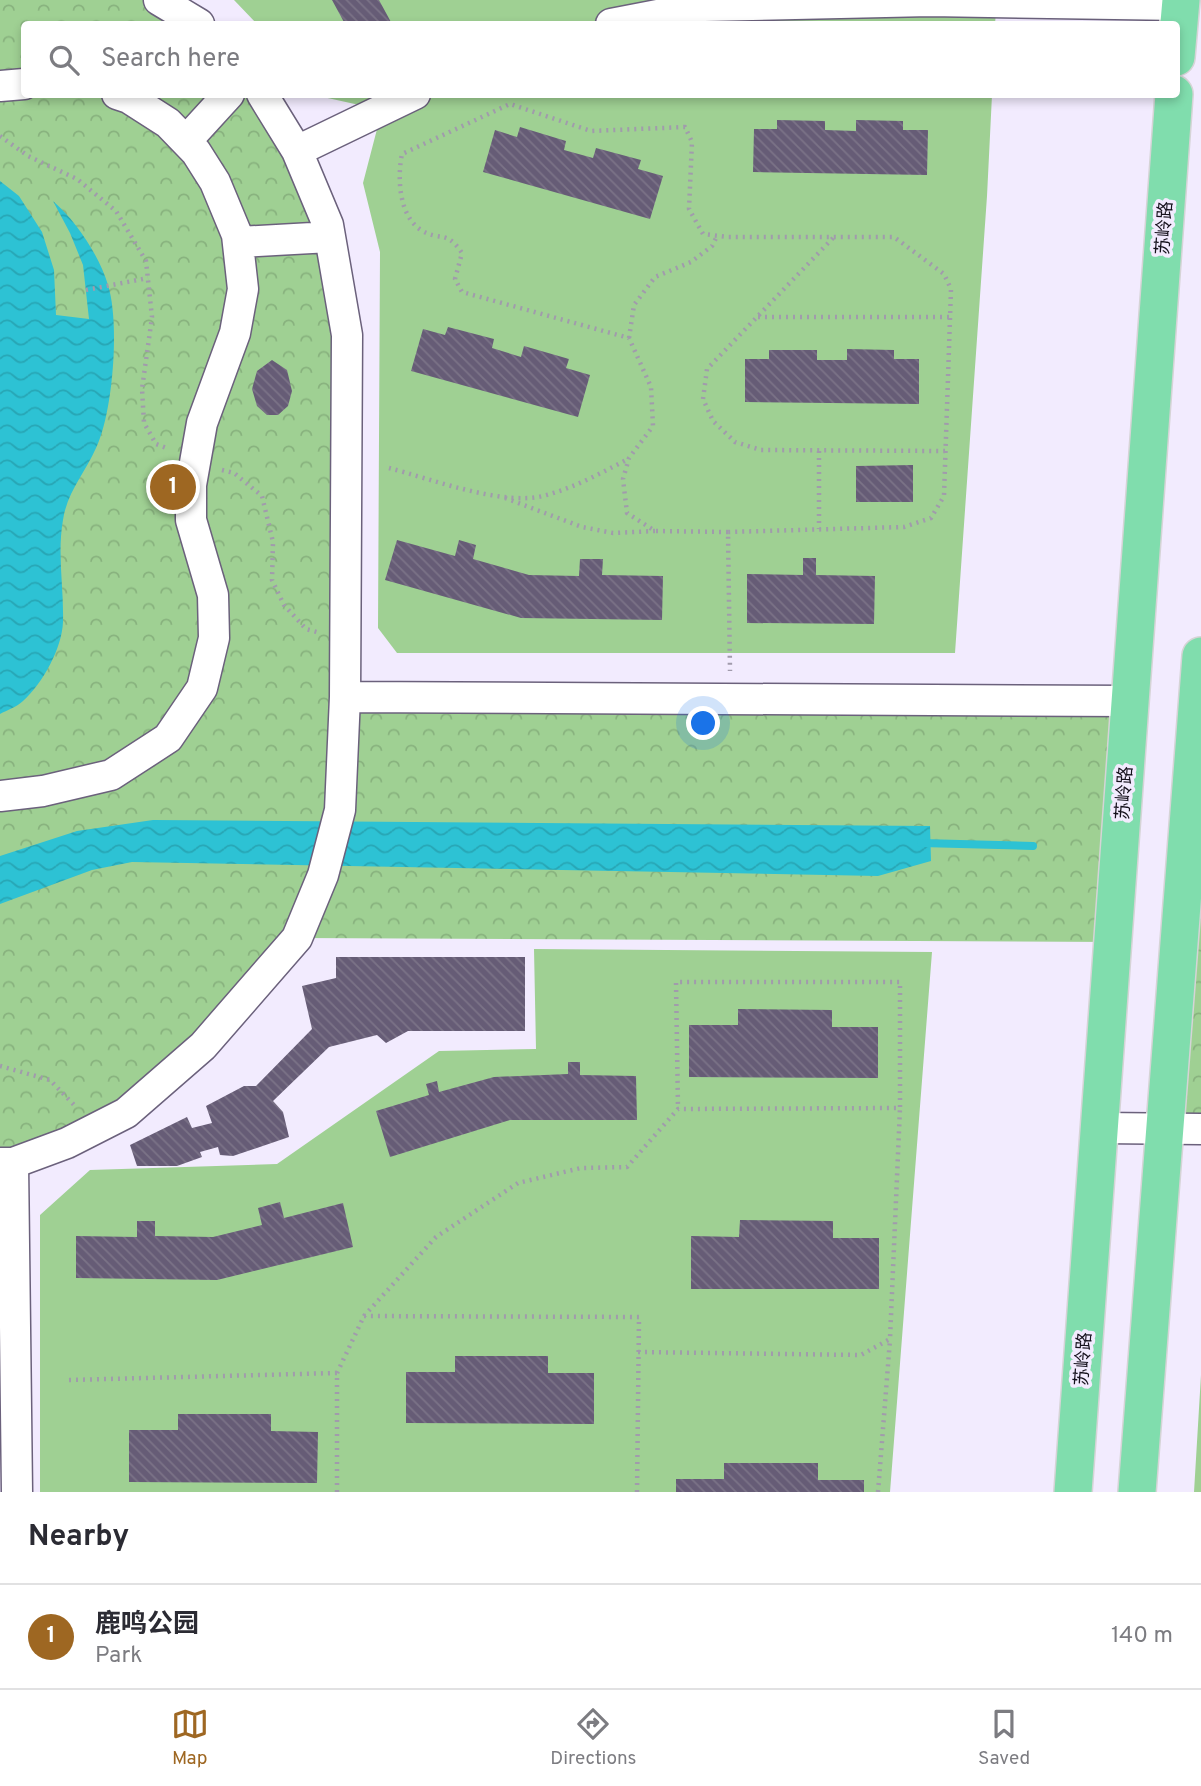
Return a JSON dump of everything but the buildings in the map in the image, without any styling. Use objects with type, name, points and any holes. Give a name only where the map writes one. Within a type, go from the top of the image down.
[{"type":"main road","points":[[1179,21],[1180,2]]},
{"type":"main road","name":"苏岭路","points":[[1073,1492],[1174,98]]},
{"type":"main road","points":[[1137,1492],[1201,664]]},
{"type":"street","points":[[159,0],[194,21]]},
{"type":"street","points":[[626,21],[704,6],[930,1],[1180,2]]},
{"type":"street","points":[[0,86],[21,84]]},
{"type":"street","points":[[0,796],[43,791],[111,775],[168,738],[202,688],[215,638],[213,595],[191,520],[191,485],[202,423],[235,333],[243,289],[239,242],[215,182],[196,152],[168,123],[129,98]]},
{"type":"street","points":[[186,141],[225,98]]},
{"type":"street","points":[[17,1492],[7,1163],[89,1131],[126,1113],[203,1045],[297,938],[323,875],[340,810],[346,639],[347,335],[328,225],[297,151],[264,98]]},
{"type":"street","points":[[297,151],[407,98]]},
{"type":"street","points":[[239,242],[330,237]]},
{"type":"street","points":[[345,698],[1131,701]]},
{"type":"street","points":[[1101,1128],[1201,1129]]},
{"type":"path","points":[[389,468],[500,497],[582,527],[613,533],[904,527],[931,518],[944,496],[951,289],[944,274],[894,237],[703,234],[689,209],[692,142],[685,127],[591,131],[510,104],[402,154],[398,172],[408,218],[422,231],[453,240],[462,253],[455,279],[462,292],[629,338]]},
{"type":"path","points":[[0,136],[28,156],[77,178],[116,211],[146,261],[152,317],[142,389],[144,423],[156,443],[194,460],[234,473],[262,496],[273,542],[272,580],[284,605],[306,629],[346,639]]},
{"type":"path","points":[[655,531],[628,513],[623,479],[629,458],[653,426],[651,387],[629,338],[634,305],[655,277],[691,262],[712,246],[717,236]]},
{"type":"path","points":[[833,237],[707,369],[703,399],[713,421],[735,442],[761,450],[945,451]]},
{"type":"path","points":[[86,290],[148,278]]},
{"type":"path","points":[[757,317],[949,317]]},
{"type":"path","points":[[819,451],[819,529]]},
{"type":"path","points":[[500,497],[541,496],[577,485],[629,458]]},
{"type":"path","points":[[728,532],[730,700]]},
{"type":"path","points":[[337,1492],[337,1373],[364,1316],[436,1237],[518,1183],[581,1168],[627,1167],[678,1110],[676,982],[900,982],[900,1108],[890,1339],[878,1492]]},
{"type":"path","points":[[0,1066],[50,1080],[74,1104],[89,1131]]},
{"type":"path","points":[[678,1110],[900,1108]]},
{"type":"path","points":[[364,1316],[639,1317],[637,1492]]},
{"type":"path","points":[[638,1352],[861,1355],[890,1339]]},
{"type":"path","points":[[69,1380],[337,1373]]},
{"type":"green space","points":[[0,0],[159,0],[194,21],[21,21],[21,98],[264,98],[328,225],[345,697],[1131,701],[1114,942],[298,938],[126,1113],[0,1163]]},
{"type":"green space","points":[[234,0],[997,0],[995,21],[254,21]]},
{"type":"green space","points":[[328,98],[992,98],[955,653],[397,653],[378,628],[380,252],[363,183],[382,110]]},
{"type":"green space","points":[[1201,726],[1201,1129],[1165,1129]]},
{"type":"green space","points":[[534,949],[932,952],[890,1492],[40,1492],[40,1215],[90,1170],[277,1164],[439,1051],[536,1049]]},
{"type":"green space","points":[[1201,1375],[1201,1492],[1194,1492]]},
{"type":"water","points":[[0,181],[19,196],[42,232],[54,270],[56,315],[89,319],[83,265],[53,201],[86,239],[108,285],[112,301],[114,344],[110,391],[102,433],[68,500],[63,520],[63,622],[59,643],[38,685],[18,705],[0,714]]},
{"type":"water","points":[[153,820],[930,826],[931,861],[878,876],[132,862],[92,870],[0,904],[0,856],[77,831]]},
{"type":"waterway","points":[[921,843],[1033,846]]},
{"type":"place","name":"鹿鸣公园","points":[[173,487]]}]
